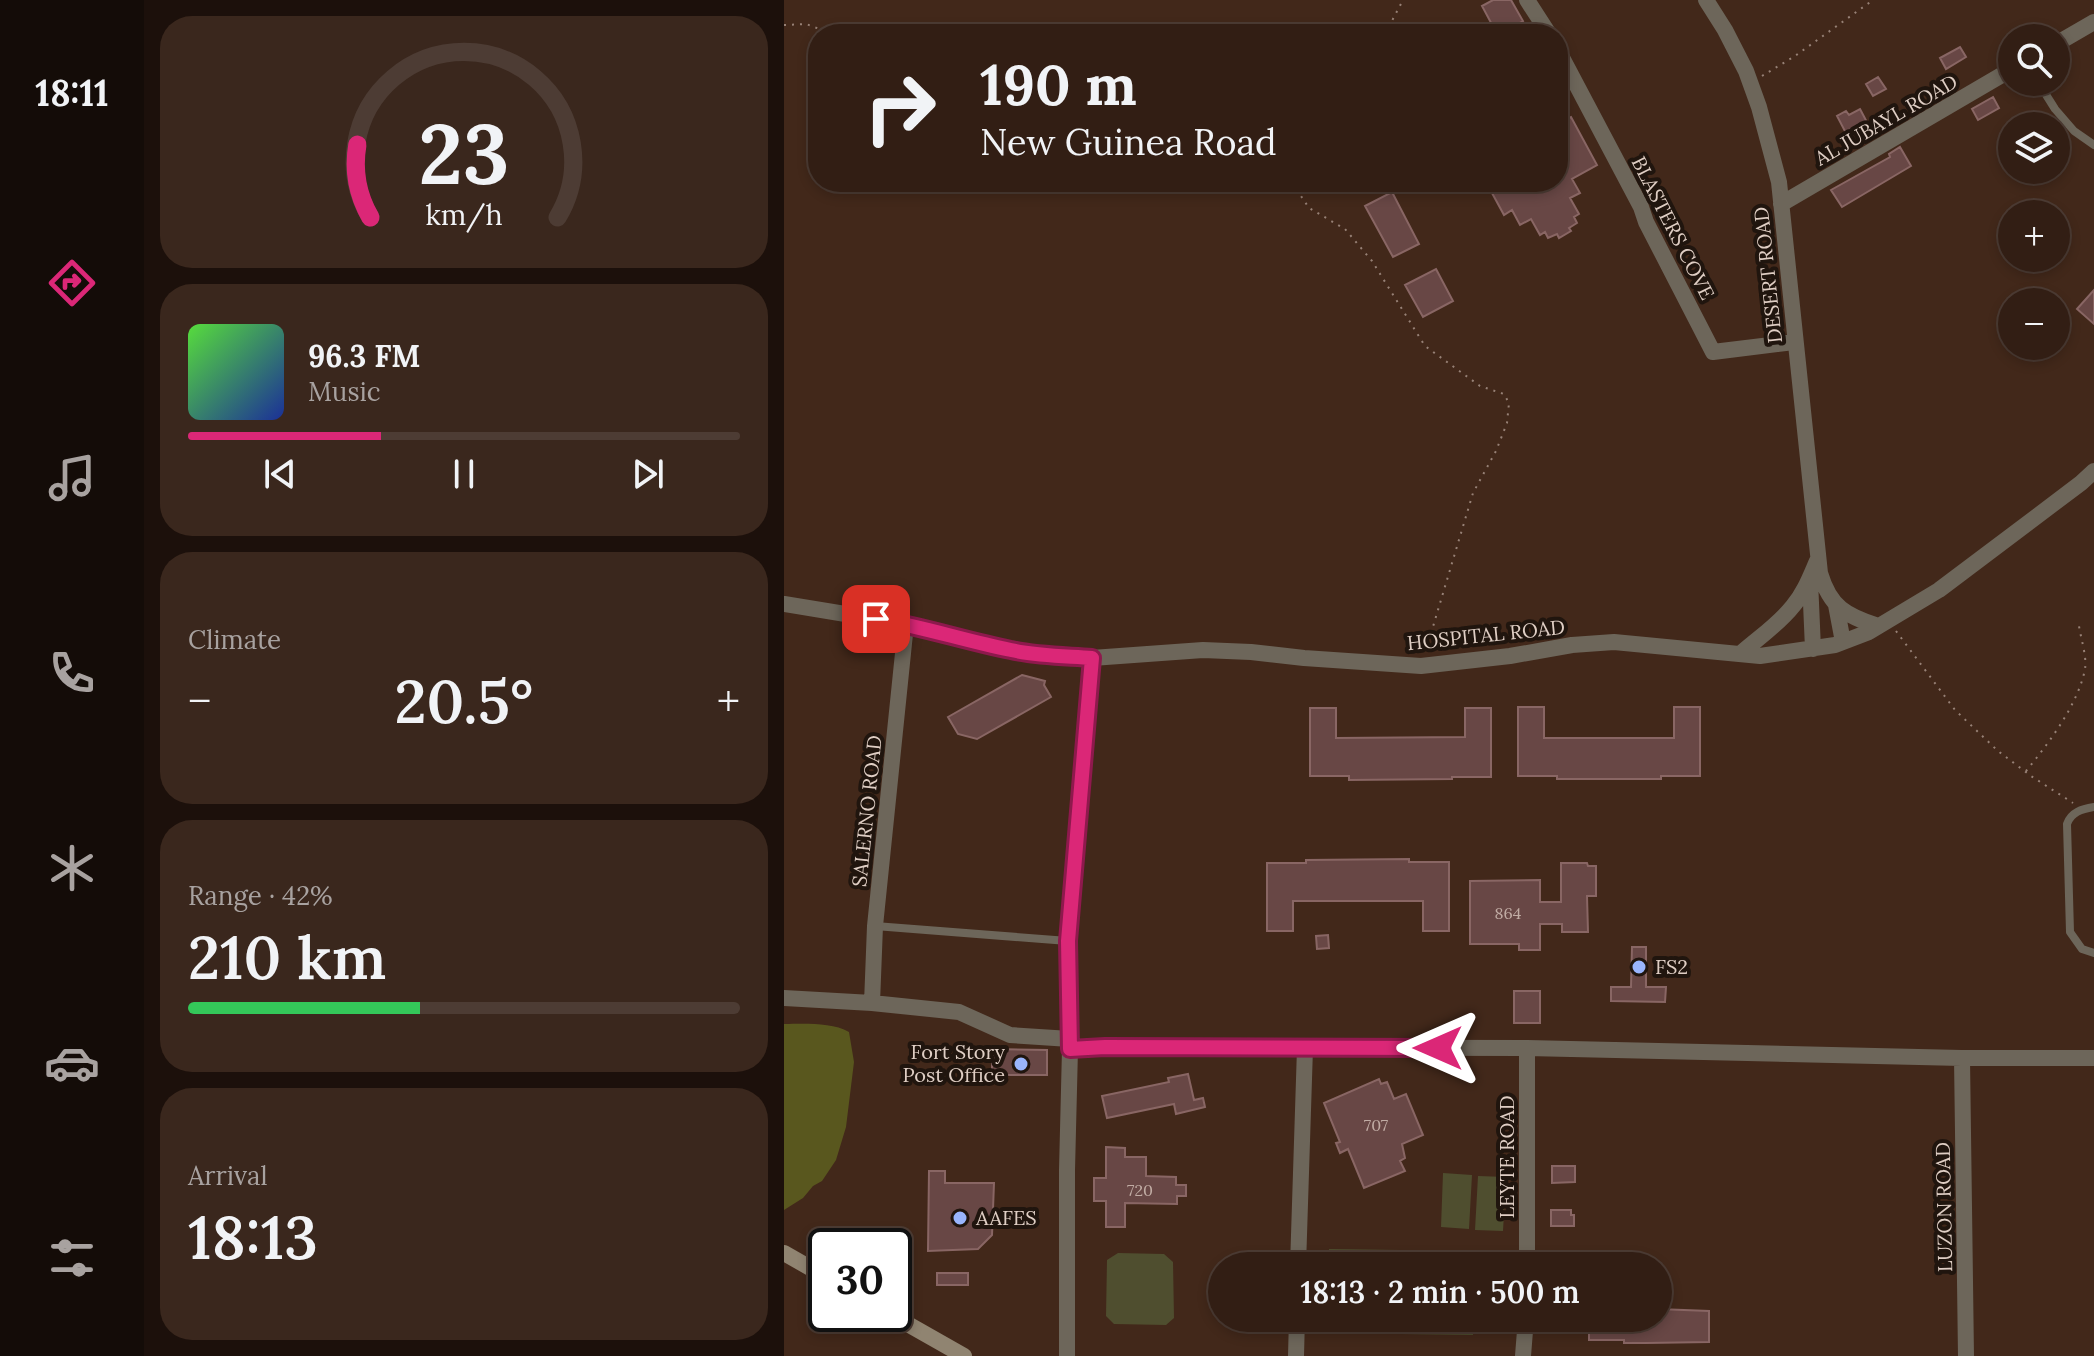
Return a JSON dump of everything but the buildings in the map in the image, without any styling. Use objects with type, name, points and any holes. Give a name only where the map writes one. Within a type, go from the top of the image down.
[{"type":"street","points":[[1527,0],[1543,24]]},
{"type":"street","name":"DESERT ROAD","points":[[1706,0],[1725,30],[1750,82],[1779,182],[1818,560],[1825,590],[1836,605],[1843,642]]},
{"type":"street","points":[[2070,36],[2094,22]]},
{"type":"street","name":"BLASTERS COVE","points":[[1568,68],[1616,157],[1713,352],[1794,342]]},
{"type":"street","name":"AL JUBAYL ROAD","points":[[1781,204],[1998,77]]},
{"type":"street","name":"HOSPITAL ROAD","points":[[784,604],[906,624],[1013,651],[1092,658],[1203,650],[1421,666],[1614,642],[1760,656],[1843,642],[1883,624],[1939,590],[2094,471]]},
{"type":"street","name":"DESERT ROAD","points":[[1740,654],[1793,606],[1818,560]]},
{"type":"street","name":"DESERT ROAD","points":[[1810,579],[1813,649]]},
{"type":"street","points":[[1836,605],[1852,618],[1883,624]]},
{"type":"street","name":"SALERNO ROAD","points":[[872,1003],[875,926],[906,624]]},
{"type":"street","points":[[1067,1356],[1068,941],[1092,658]]},
{"type":"street","points":[[784,998],[959,1012],[1010,1035],[1105,1047],[1527,1048],[2094,1058]]},
{"type":"street","points":[[1298,1252],[1305,1048]]},
{"type":"street","name":"LEYTE ROAD","points":[[1527,1048],[1527,1252]]},
{"type":"street","name":"LUZON ROAD","points":[[1962,1058],[1966,1356]]},
{"type":"street","points":[[784,1253],[808,1267]]},
{"type":"street","points":[[784,1265],[808,1270]]},
{"type":"street","points":[[912,1326],[964,1356]]},
{"type":"street","points":[[1296,1356],[1297,1332]]},
{"type":"street","points":[[1523,1356],[1525,1332]]},
{"type":"lane","points":[[2047,96],[2074,131],[2094,145]]},
{"type":"lane","points":[[2094,807],[2081,809],[2069,818],[2067,824],[2070,932],[2082,949],[2094,953]]},
{"type":"lane","points":[[875,926],[1068,941]]},
{"type":"path","points":[[1395,0],[1400,6]]},
{"type":"path","points":[[1390,24],[1403,0]]},
{"type":"path","points":[[1750,82],[1795,56],[1873,0]]},
{"type":"path","points":[[784,25],[808,25]]},
{"type":"path","points":[[1298,192],[1309,208],[1345,229],[1372,261],[1425,346],[1480,386],[1504,394],[1509,403],[1507,423],[1473,493],[1441,597],[1432,630],[1435,664]]},
{"type":"path","points":[[1883,624],[1955,710],[1998,751],[2081,809]]},
{"type":"path","points":[[2025,771],[2048,745],[2072,704],[2086,667],[2079,626]]},
{"type":"shaded area","points":[[784,1024],[826,1025],[849,1032],[854,1062],[846,1127],[836,1160],[822,1181],[784,1210]]},
{"type":"shaded area","points":[[1443,1173],[1472,1175],[1469,1229],[1441,1227]]},
{"type":"shaded area","points":[[1478,1176],[1506,1177],[1503,1231],[1475,1230]]},
{"type":"shaded area","points":[[1329,1249],[1475,1251],[1475,1252],[1329,1252]]},
{"type":"shaded area","points":[[1118,1253],[1164,1254],[1173,1262],[1174,1318],[1166,1325],[1114,1324],[1106,1316],[1107,1260]]},
{"type":"shaded area","points":[[1473,1332],[1473,1335],[1327,1333]]},
{"type":"place","name":"FS2","points":[[1639,967]]},
{"type":"place","name":"Fort Story Post Office","points":[[1021,1064]]},
{"type":"place","name":"AAFES","points":[[960,1218]]},
{"type":"route","points":[[876,619],[1013,651],[1092,658],[1068,941],[1070,1049],[1438,1048]]}]
